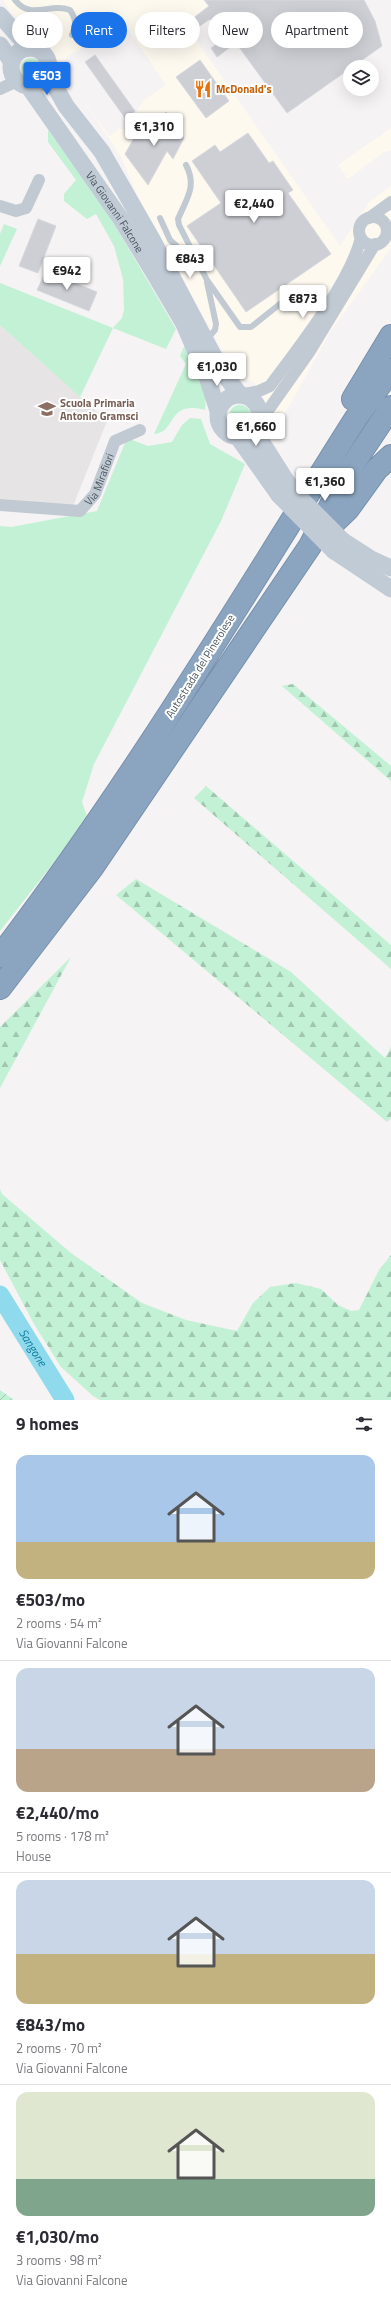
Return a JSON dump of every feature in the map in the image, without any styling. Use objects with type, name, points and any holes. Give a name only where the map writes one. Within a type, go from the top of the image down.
[{"type":"highway","points":[[250,586],[312,472],[391,336]]},
{"type":"highway","name":"Autostrada del Pinerolese","points":[[0,956],[58,878],[157,735],[356,418],[391,370]]},
{"type":"highway","name":"Autostrada del Pinerolese","points":[[0,988],[92,868],[310,546],[346,475],[391,407]]},
{"type":"highway","points":[[310,546],[366,464],[391,435]]},
{"type":"highway","points":[[310,546],[348,509],[377,469],[391,456]]},
{"type":"street","name":"Via Giovanni Falcone","points":[[0,15],[12,29]]},
{"type":"street","name":"Via Giovanni Falcone","points":[[0,45],[12,62],[11,69],[23,83],[121,219],[154,273],[184,324],[207,377],[218,411],[218,420],[223,430],[237,436]]},
{"type":"street","name":"Via Giovanni Falcone","points":[[29,48],[38,50],[46,55],[49,64],[48,74],[66,106],[102,152],[154,241],[221,370],[240,395],[248,397],[258,407],[260,413],[257,426]]},
{"type":"street","points":[[12,62],[21,50],[29,48]]},
{"type":"street","points":[[0,89],[23,83],[36,85],[43,81],[48,74]]},
{"type":"street","points":[[0,206],[16,211],[26,208],[39,180]]},
{"type":"street","points":[[218,411],[226,399],[259,391],[270,386],[333,296],[355,258],[361,238],[360,225],[391,202]]},
{"type":"street","points":[[361,238],[366,243],[375,244],[381,242],[389,230],[382,221],[369,218]]},
{"type":"street","points":[[237,436],[249,434],[257,426],[310,351],[375,244]]},
{"type":"street","points":[[257,426],[261,441],[283,489]]},
{"type":"street","name":"Via Mirafiori","points":[[0,505],[80,511],[95,494],[115,441],[140,430]]},
{"type":"street","points":[[237,436],[283,489],[297,495],[339,546],[391,589]]},
{"type":"street","points":[[339,546],[391,568]]},
{"type":"lane","points":[[15,0],[24,9],[37,10],[62,8],[70,10],[71,12]]},
{"type":"lane","points":[[186,165],[192,176],[192,185],[178,219],[179,225],[207,280],[240,327],[252,327],[300,288]]},
{"type":"lane","points":[[160,218],[170,240],[200,267]]},
{"type":"lane","points":[[206,340],[215,330],[216,324],[207,280]]},
{"type":"shaded area","points":[[3,0],[204,0],[208,6],[200,12],[135,12],[135,40],[127,28],[127,12],[71,12],[71,48],[81,48],[67,56],[63,66],[66,76],[47,48],[63,48],[63,12],[12,13]]},
{"type":"shaded area","points":[[200,45],[340,246],[369,202],[391,186],[391,248],[330,332],[291,403],[271,434],[265,403],[254,382],[239,378],[229,363],[138,197],[121,157],[68,79],[109,136],[119,129],[125,129],[144,100],[166,85],[141,48],[200,48]]},
{"type":"shaded area","points":[[391,128],[391,151],[384,152],[348,179],[338,165]]},
{"type":"shaded area","name":"Scuola Primaria Antonio Gramsci","points":[[0,325],[107,421],[73,506],[0,499]]},
{"type":"green space","points":[[31,58],[38,61],[41,68],[38,75],[31,78],[24,75],[21,68],[24,61]]},
{"type":"green space","points":[[48,130],[107,212],[176,329],[166,349],[113,328],[122,318],[124,309],[123,279],[114,246],[96,214],[87,219],[64,201],[64,194],[76,180],[48,142]]},
{"type":"green space","points":[[4,224],[17,229],[0,266],[0,234]]},
{"type":"green space","points":[[0,283],[113,328],[80,397],[0,325]]},
{"type":"green space","points":[[185,344],[206,394],[205,410],[193,408],[184,409],[178,413],[166,428],[161,432],[154,434],[186,364],[180,356]]},
{"type":"green space","points":[[240,405],[248,408],[251,416],[248,424],[240,427],[232,424],[229,416],[232,408]]},
{"type":"green space","points":[[190,418],[201,419],[210,444],[245,464],[221,521],[94,764],[82,802],[88,819],[0,931],[0,526],[11,527],[97,511],[127,438],[148,446],[172,442],[182,425]]},
{"type":"green space","points":[[293,684],[391,766],[391,781],[282,686]]},
{"type":"green space","points":[[206,786],[391,945],[391,969],[194,798]]},
{"type":"green space","points":[[136,879],[291,972],[385,1058],[391,1047],[391,1118],[387,1122],[116,895]]},
{"type":"green space","points":[[71,957],[0,1088],[0,1027]]},
{"type":"green space","points":[[0,1189],[2,1194],[71,1253],[142,1303],[186,1320],[237,1331],[253,1303],[270,1287],[296,1283],[321,1289],[338,1305],[351,1311],[359,1310],[379,1270],[391,1255],[391,1400],[100,1400],[93,1396],[61,1367],[34,1324],[0,1260]]},
{"type":"green space","points":[[0,1390],[14,1400],[0,1400]]},
{"type":"building","points":[[204,0],[364,0],[375,21],[382,46],[362,60],[343,60],[343,74],[287,113],[240,48],[263,48],[263,12],[208,12],[208,20],[200,26],[200,13],[209,6]]},
{"type":"building","points":[[211,48],[229,48],[217,57]]},
{"type":"building","points":[[95,55],[135,111],[125,118],[85,62]]},
{"type":"building","name":"McDonald's","points":[[200,60],[229,101],[206,118],[176,77]]},
{"type":"building","points":[[166,112],[184,138],[173,159],[167,151],[148,185],[125,154],[142,124],[151,138]]},
{"type":"building","points":[[248,133],[269,163],[273,161],[293,190],[288,193],[331,254],[246,312],[187,226],[221,203],[192,161],[215,145],[220,152]]},
{"type":"building","points":[[38,219],[56,226],[38,273],[19,266]]},
{"type":"building","points":[[46,271],[97,292],[89,311],[37,290]]},
{"type":"waterway","name":"Sangone","points":[[0,1295],[65,1400]]},
{"type":"place","name":"McDonald's","points":[[203,89]]},
{"type":"place","name":"Scuola Primaria Antonio Gramsci","points":[[47,409]]}]
